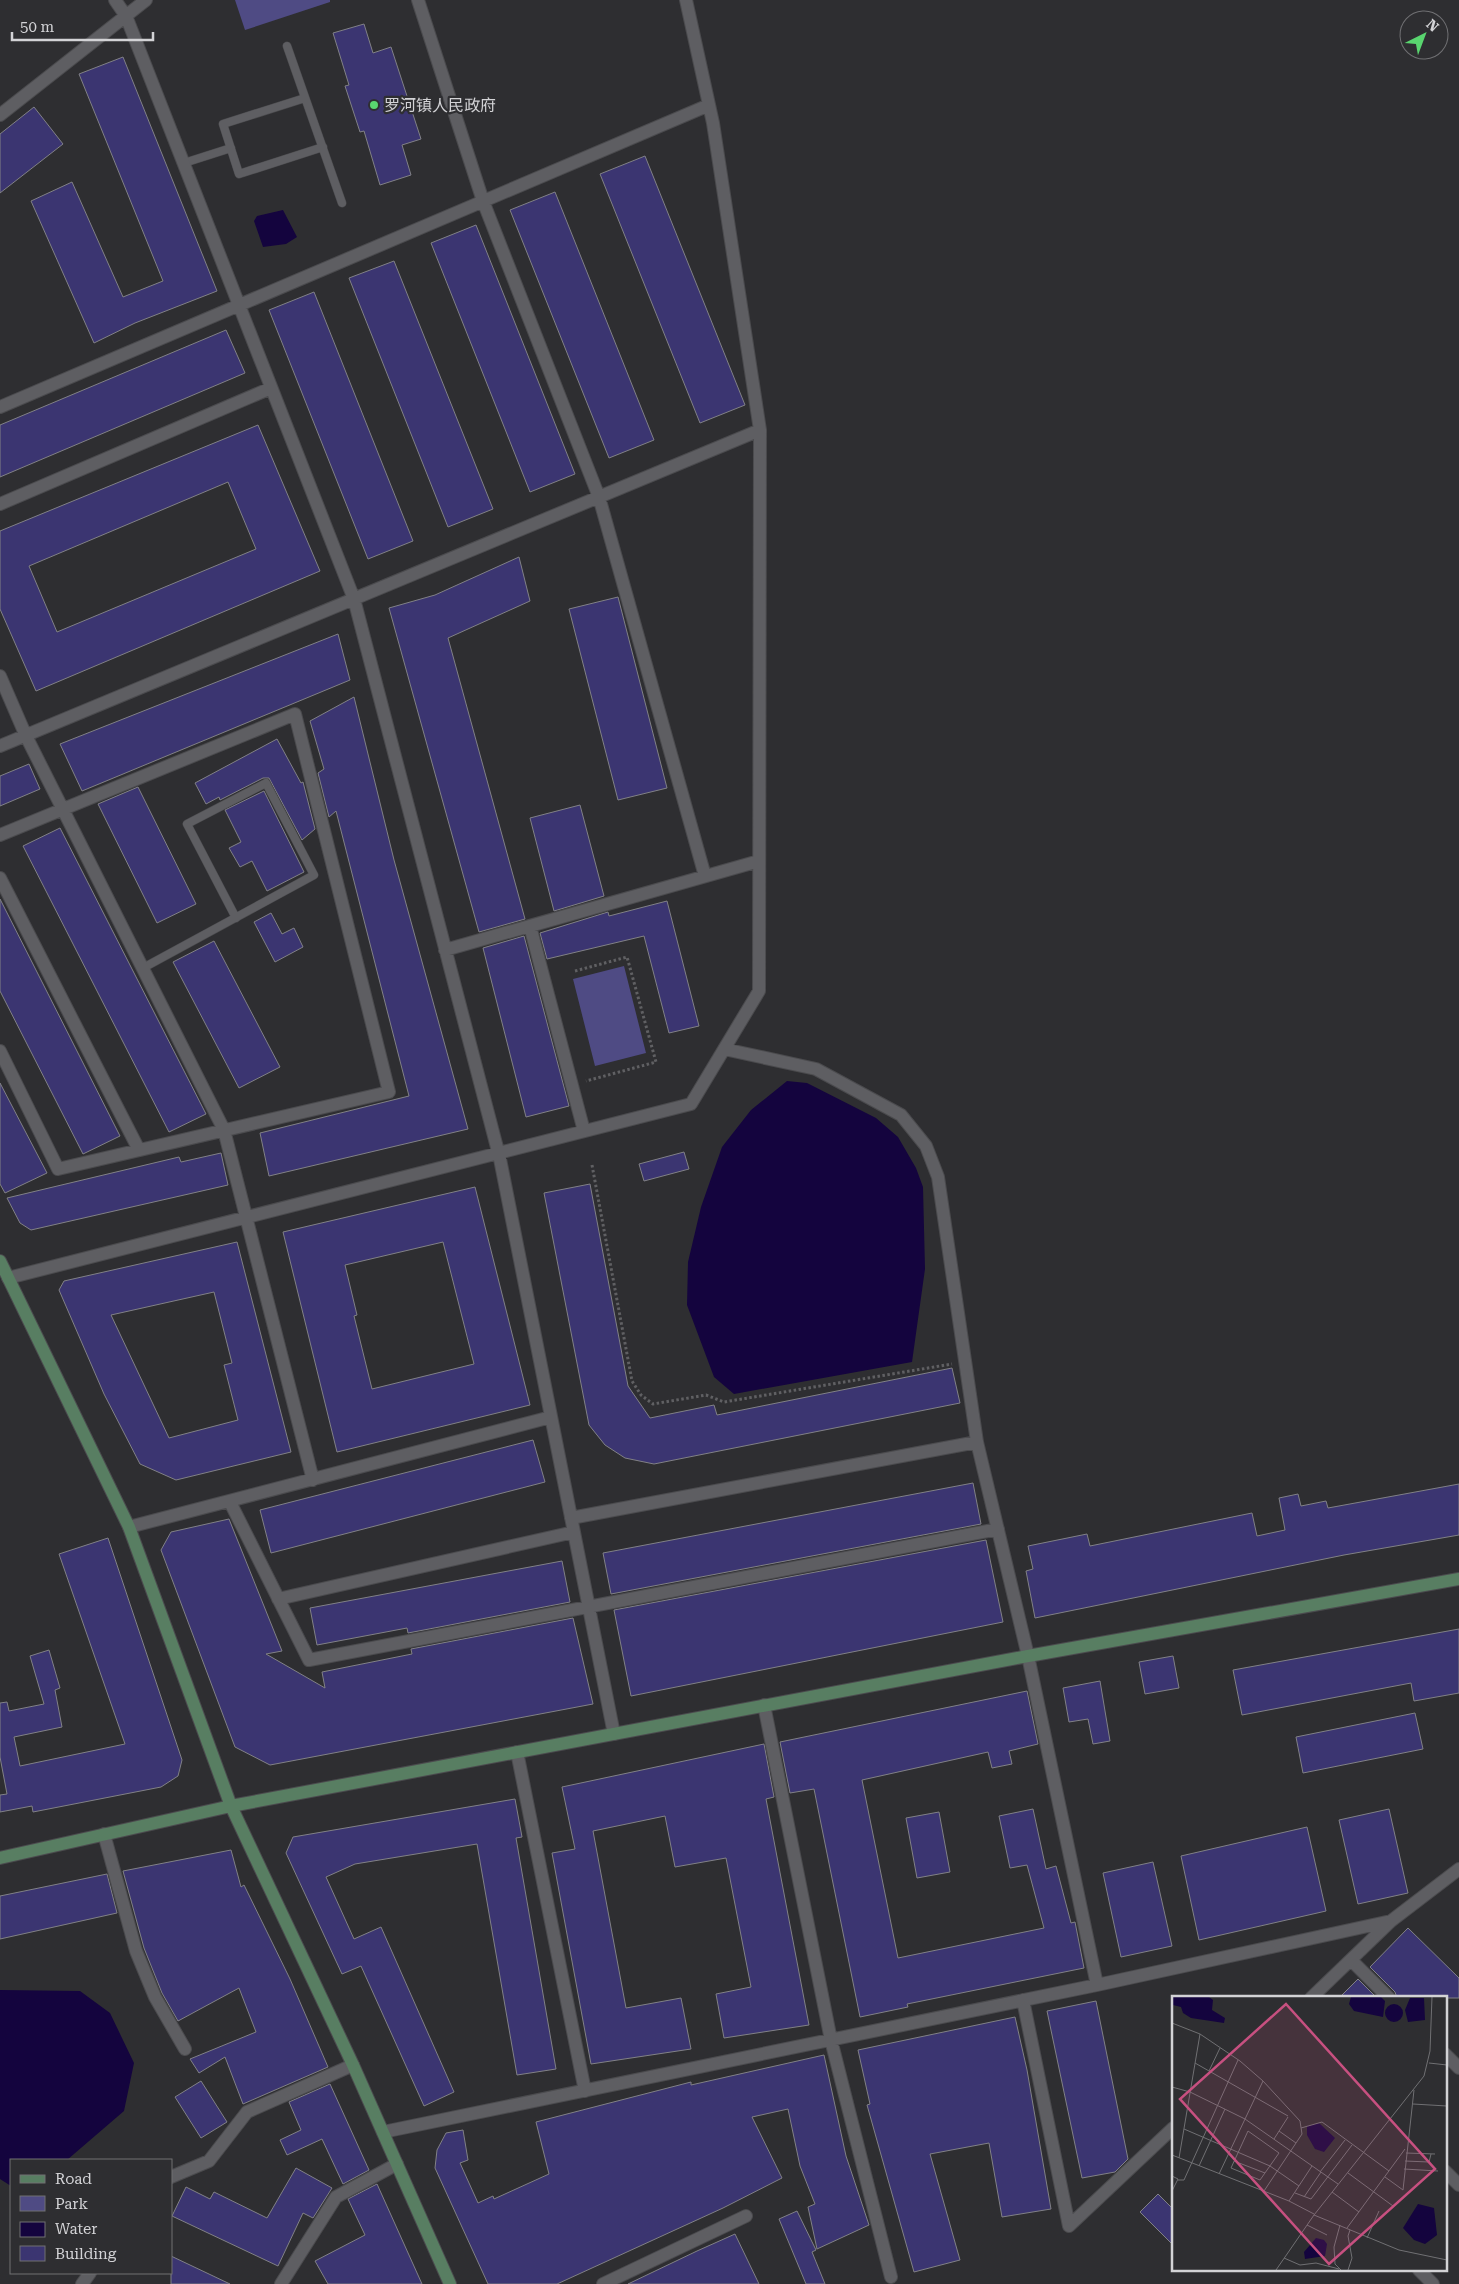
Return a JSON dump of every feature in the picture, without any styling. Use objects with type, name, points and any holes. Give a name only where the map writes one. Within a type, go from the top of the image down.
[{"type":"main road","points":[[0,1261],[128,1527],[231,1806],[353,2065],[450,2284]]},
{"type":"main road","points":[[0,1858],[231,1806],[1028,1656],[1459,1579]]},
{"type":"street","points":[[115,0],[126,16],[354,599],[498,1153],[614,1734]]},
{"type":"street","points":[[0,115],[146,0]]},
{"type":"street","points":[[418,0],[483,201],[599,497],[705,876]]},
{"type":"street","points":[[8,1278],[691,1104],[759,991],[760,430],[710,105],[686,0]]},
{"type":"street","points":[[0,407],[710,105]]},
{"type":"street","points":[[0,504],[271,388]]},
{"type":"street","points":[[0,746],[760,430]]},
{"type":"street","points":[[0,676],[26,736],[224,1130],[313,1480]]},
{"type":"street","points":[[0,835],[295,714],[389,1092],[58,1168],[0,1051]]},
{"type":"street","points":[[445,950],[759,861]]},
{"type":"street","points":[[0,878],[139,1150]]},
{"type":"street","points":[[530,926],[584,1131]]},
{"type":"street","points":[[724,1049],[816,1069],[901,1115],[926,1146],[938,1177],[976,1442],[1028,1656],[1097,1985]]},
{"type":"street","points":[[128,1527],[551,1417]]},
{"type":"street","points":[[571,1518],[976,1442]]},
{"type":"street","points":[[230,1502],[309,1660],[998,1528]]},
{"type":"street","points":[[278,1599],[574,1532]]},
{"type":"street","points":[[764,1705],[831,2040],[891,2277]]},
{"type":"street","points":[[517,1752],[585,2091]]},
{"type":"street","points":[[104,1834],[136,1951],[155,1997],[185,2049]]},
{"type":"street","points":[[1313,1996],[1391,1921],[1459,1869]]},
{"type":"street","points":[[383,2132],[1097,1985],[1391,1921]]},
{"type":"street","points":[[1351,1960],[1387,1996]]},
{"type":"street","points":[[1023,2000],[1069,2226],[1172,2129]]},
{"type":"street","points":[[1446,2055],[1459,2068]]},
{"type":"street","points":[[172,2177],[209,2161],[247,2112],[353,2065]]},
{"type":"street","points":[[281,2284],[336,2197],[397,2164]]},
{"type":"street","points":[[1446,2172],[1459,2185]]},
{"type":"street","points":[[603,2284],[746,2216]]},
{"type":"street","points":[[1421,2272],[1433,2284]]},
{"type":"lane","points":[[287,46],[342,204]]},
{"type":"lane","points":[[305,98],[223,124],[239,174],[323,147]]},
{"type":"lane","points":[[184,163],[231,148]]},
{"type":"lane","points":[[143,968],[236,918],[314,875],[266,783],[187,824],[236,918]]},
{"type":"path","points":[[572,1085],[656,1062],[628,957],[575,971]]},
{"type":"path","points":[[592,1165],[632,1381],[641,1395],[654,1404],[706,1395],[724,1402],[965,1362]]},
{"type":"green space","points":[[235,0],[330,0],[330,2],[245,30]]},
{"type":"green space","points":[[624,966],[646,1053],[595,1066],[573,979]]},
{"type":"water","points":[[283,210],[297,237],[286,244],[263,247],[254,221],[257,216]]},
{"type":"water","points":[[787,1081],[807,1083],[876,1118],[898,1137],[916,1168],[923,1187],[925,1269],[912,1362],[734,1394],[714,1377],[687,1305],[688,1262],[701,1207],[722,1147],[751,1110]]},
{"type":"water","points":[[0,1990],[80,1991],[110,2013],[134,2063],[124,2111],[68,2159],[10,2159],[10,2185],[0,2179]]},
{"type":"building","points":[[364,24],[373,53],[391,47],[421,139],[402,145],[411,175],[380,185],[364,131],[360,132],[345,86],[349,85],[333,33]]},
{"type":"building","points":[[123,57],[217,291],[135,323],[94,343],[31,201],[72,182],[123,297],[163,281],[79,74]]},
{"type":"building","points":[[34,107],[63,144],[0,193],[0,134]]},
{"type":"building","points":[[645,156],[745,405],[700,423],[600,174]]},
{"type":"building","points":[[555,192],[654,440],[609,458],[510,210]]},
{"type":"building","points":[[476,225],[575,474],[530,492],[431,243]]},
{"type":"building","points":[[394,261],[493,509],[448,527],[349,278]]},
{"type":"building","points":[[314,292],[413,541],[368,559],[269,310]]},
{"type":"building","points":[[226,330],[245,373],[0,477],[0,425]]},
{"type":"building","points":[[258,425],[320,571],[36,691],[0,609],[0,531]],"holes":[[[228,482],[256,549],[57,632],[29,566]]]},
{"type":"building","points":[[519,557],[530,601],[448,638],[525,919],[479,932],[389,608],[435,595]]},
{"type":"building","points":[[618,597],[667,788],[618,800],[569,609]]},
{"type":"building","points":[[338,634],[350,680],[82,791],[60,744]]},
{"type":"building","points":[[354,697],[394,860],[468,1129],[269,1176],[260,1133],[409,1096],[336,811],[329,817],[318,773],[324,769],[310,721]]},
{"type":"building","points":[[277,739],[301,783],[303,782],[315,829],[302,840],[269,778],[263,778],[220,800],[219,797],[206,804],[195,783]]},
{"type":"building","points":[[29,764],[40,789],[0,806],[0,776]]},
{"type":"building","points":[[138,787],[196,904],[157,923],[98,804]]},
{"type":"building","points":[[264,791],[304,872],[267,891],[252,861],[240,867],[229,848],[241,842],[225,810]]},
{"type":"building","points":[[580,805],[604,896],[554,911],[530,818]]},
{"type":"building","points":[[60,828],[206,1114],[169,1132],[23,846]]},
{"type":"building","points":[[0,899],[120,1136],[83,1154],[0,991]]},
{"type":"building","points":[[667,901],[699,1026],[669,1033],[644,936],[547,959],[540,933],[608,912],[609,916]]},
{"type":"building","points":[[271,913],[282,934],[294,928],[303,947],[275,962],[254,922]]},
{"type":"building","points":[[524,936],[569,1106],[526,1117],[483,948]]},
{"type":"building","points":[[214,941],[280,1067],[239,1088],[173,962]]},
{"type":"building","points":[[0,1083],[47,1173],[5,1193],[0,1184]]},
{"type":"building","points":[[684,1152],[689,1169],[644,1181],[639,1164]]},
{"type":"building","points":[[221,1153],[228,1185],[31,1230],[20,1223],[7,1198],[179,1157],[181,1162]]},
{"type":"building","points":[[590,1184],[628,1386],[650,1418],[714,1405],[717,1415],[952,1368],[960,1403],[654,1464],[625,1458],[605,1445],[589,1425],[544,1193]]},
{"type":"building","points":[[475,1187],[530,1405],[337,1452],[283,1232]],"holes":[[[443,1242],[474,1364],[372,1389],[354,1316],[357,1315],[345,1265]]]},
{"type":"building","points":[[237,1242],[291,1452],[176,1480],[140,1464],[104,1394],[59,1290],[64,1281]],"holes":[[[214,1292],[232,1363],[224,1365],[238,1420],[169,1438],[111,1315]]]},
{"type":"building","points":[[533,1440],[545,1482],[271,1553],[260,1510]]},
{"type":"building","points":[[973,1483],[981,1524],[611,1594],[603,1553]]},
{"type":"building","points":[[1459,1484],[1459,1535],[1344,1555],[1035,1618],[1026,1571],[1033,1569],[1028,1546],[1087,1534],[1090,1546],[1252,1513],[1257,1536],[1285,1530],[1279,1498],[1298,1494],[1301,1506],[1326,1501],[1328,1508]]},
{"type":"building","points":[[229,1519],[282,1651],[266,1654],[325,1688],[322,1672],[412,1654],[411,1649],[573,1618],[593,1704],[270,1765],[235,1747],[161,1550],[171,1532]]},
{"type":"building","points":[[108,1538],[182,1760],[178,1776],[161,1787],[33,1812],[32,1806],[0,1812],[0,1795],[7,1794],[0,1757],[0,1703],[7,1702],[9,1711],[44,1704],[30,1656],[49,1650],[60,1688],[55,1690],[62,1727],[14,1737],[20,1766],[125,1744],[59,1554]]},
{"type":"building","points":[[986,1540],[1003,1622],[631,1696],[614,1610]]},
{"type":"building","points":[[562,1561],[570,1602],[408,1633],[407,1628],[317,1645],[310,1608]]},
{"type":"building","points":[[1459,1629],[1459,1693],[1414,1701],[1411,1683],[1242,1715],[1233,1670]]},
{"type":"building","points":[[1173,1656],[1179,1688],[1145,1694],[1139,1662]]},
{"type":"building","points":[[1100,1681],[1110,1741],[1093,1744],[1088,1719],[1069,1722],[1063,1688]]},
{"type":"building","points":[[1027,1691],[1038,1744],[1009,1751],[1012,1764],[992,1768],[988,1752],[862,1780],[898,1958],[1044,1928],[1027,1865],[1010,1868],[999,1816],[1033,1809],[1046,1869],[1056,1866],[1071,1923],[1075,1922],[1084,1968],[907,2004],[908,2007],[860,2017],[814,1789],[790,1793],[780,1742]]},
{"type":"building","points":[[1415,1713],[1423,1749],[1303,1773],[1296,1737]]},
{"type":"building","points":[[764,1744],[774,1797],[766,1799],[809,2025],[724,2038],[716,1994],[751,1987],[726,1858],[675,1867],[665,1816],[593,1831],[626,2008],[681,1998],[691,2049],[591,2064],[552,1853],[575,1849],[562,1787]]},
{"type":"building","points":[[515,1799],[522,1837],[516,1838],[556,2069],[517,2075],[477,1844],[355,1864],[326,1877],[354,1939],[381,1927],[454,2092],[424,2106],[361,1966],[342,1974],[286,1853],[293,1837]]},
{"type":"building","points":[[1389,1809],[1408,1893],[1358,1904],[1339,1820]]},
{"type":"building","points":[[939,1812],[950,1872],[917,1878],[906,1818]]},
{"type":"building","points":[[1307,1827],[1326,1911],[1199,1940],[1181,1856]]},
{"type":"building","points":[[231,1850],[241,1887],[244,1885],[290,1979],[328,2067],[243,2104],[225,2057],[199,2073],[190,2059],[256,2032],[239,1988],[178,2021],[162,1993],[144,1948],[123,1871]]},
{"type":"building","points":[[1153,1862],[1172,1946],[1121,1957],[1103,1873]]},
{"type":"building","points":[[107,1874],[117,1913],[0,1939],[0,1896]]},
{"type":"building","points":[[1408,1928],[1459,1978],[1459,1998],[1446,1998],[1446,1996],[1396,1996],[1395,1992],[1370,1967]]},
{"type":"building","points":[[1358,1979],[1375,1996],[1341,1996]]},
{"type":"building","points":[[1096,2001],[1128,2159],[1115,2172],[1082,2178],[1047,2011]]},
{"type":"building","points":[[1015,2017],[1027,2070],[1051,2209],[1002,2217],[989,2143],[930,2154],[960,2260],[914,2272],[867,2105],[870,2104],[858,2050]]},
{"type":"building","points":[[824,2055],[846,2156],[869,2225],[817,2249],[808,2207],[815,2204],[800,2166],[788,2109],[752,2117],[782,2178],[723,2208],[557,2284],[488,2284],[435,2168],[437,2150],[446,2133],[463,2130],[468,2160],[460,2163],[478,2203],[493,2196],[494,2199],[549,2174],[536,2122],[691,2082],[691,2085]]},
{"type":"building","points":[[201,2081],[227,2122],[201,2138],[175,2097]]},
{"type":"building","points":[[330,2084],[369,2170],[343,2184],[322,2139],[287,2155],[280,2140],[301,2130],[289,2102]]},
{"type":"building","points":[[296,2168],[332,2188],[313,2218],[303,2213],[278,2266],[172,2216],[186,2187],[210,2199],[214,2192],[267,2218]]},
{"type":"building","points":[[377,2184],[422,2284],[328,2284],[315,2261],[365,2235],[348,2199]]},
{"type":"building","points":[[1158,2194],[1172,2208],[1172,2244],[1140,2212]]},
{"type":"building","points":[[797,2211],[816,2250],[812,2252],[825,2284],[806,2284],[779,2219]]},
{"type":"building","points":[[735,2234],[759,2284],[628,2284],[697,2251]]},
{"type":"building","points":[[172,2256],[230,2284],[171,2284]]},
{"type":"place","name":"罗河镇人民政府","points":[[374,105]]}]
